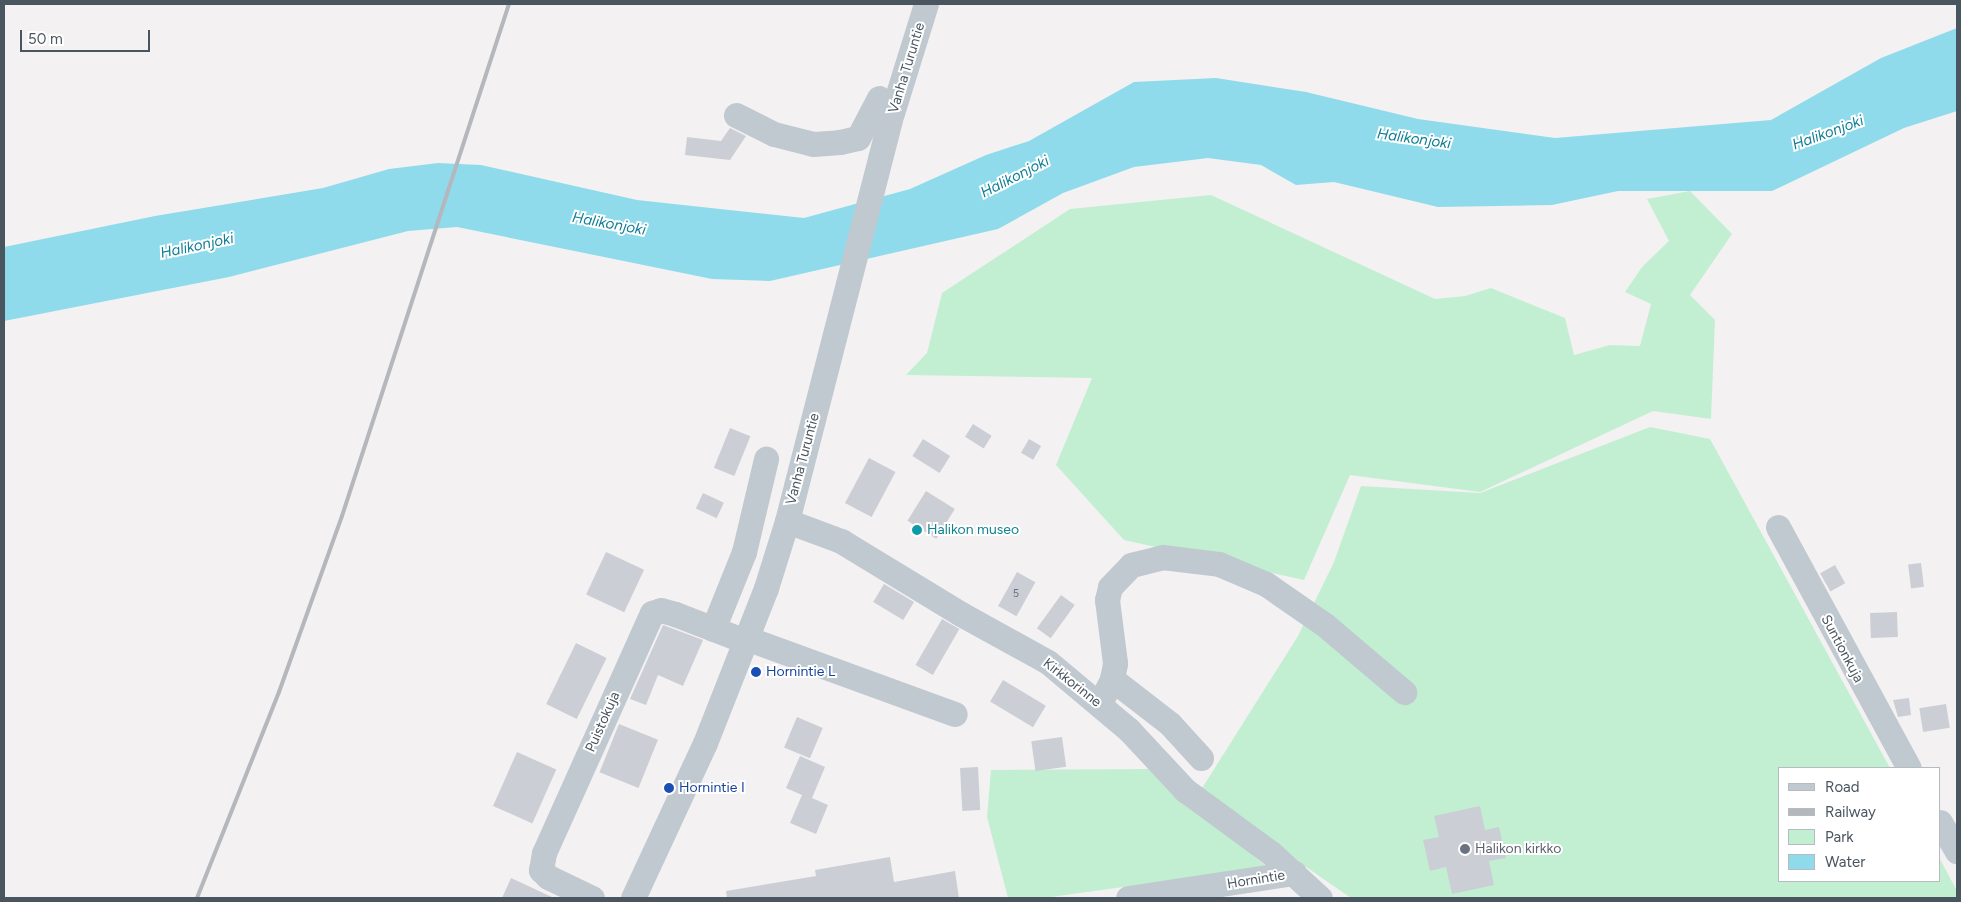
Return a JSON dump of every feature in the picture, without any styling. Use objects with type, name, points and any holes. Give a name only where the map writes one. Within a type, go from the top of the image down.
[{"type":"street","name":"Vanha Turuntie","points":[[633,898],[705,743],[746,639],[787,521],[831,351],[886,105],[926,4]]},
{"type":"street","points":[[736,115],[774,134],[814,144],[840,142],[858,138],[886,105]]},
{"type":"street","points":[[713,629],[744,552],[766,459]]},
{"type":"street","name":"Kirkkorinne","points":[[787,521],[841,541],[878,561],[961,614],[1048,662],[1100,703],[1192,796],[1294,873],[1320,898]]},
{"type":"street","name":"Suntionkuja","points":[[1778,528],[1908,767]]},
{"type":"street","points":[[1100,703],[1112,680],[1115,653],[1107,600],[1110,587],[1118,575],[1137,562],[1172,557],[1219,564],[1266,584],[1325,625],[1404,692]]},
{"type":"street","name":"Puistokuja","points":[[592,898],[541,870],[544,853],[652,612],[661,610],[955,714]]},
{"type":"street","points":[[1112,680],[1170,724],[1201,758]]},
{"type":"street","points":[[1142,744],[1170,724]]},
{"type":"street","points":[[1941,824],[1957,852]]},
{"type":"street","name":"Hornintie","points":[[1128,898],[1294,873]]},
{"type":"green space","points":[[1690,191],[1732,234],[1690,295],[1715,320],[1711,419],[1653,411],[1480,492],[1350,475],[1304,580],[1124,540],[1056,465],[1092,378],[906,375],[927,353],[942,293],[1070,209],[1211,195],[1435,299],[1465,296],[1491,288],[1565,318],[1574,355],[1610,345],[1640,346],[1651,304],[1625,292],[1642,267],[1669,241],[1647,199]]},
{"type":"green space","points":[[1650,427],[1710,439],[1889,767],[1778,767],[1778,882],[1941,882],[1941,861],[1957,891],[1957,898],[1351,898],[1199,793],[1298,636],[1334,562],[1361,486],[1480,493]]},
{"type":"green space","points":[[1150,769],[1267,867],[1044,898],[1008,898],[987,817],[991,770]]},
{"type":"water","name":"Halikonjoki","points":[[1957,28],[1957,111],[1904,128],[1772,191],[1618,191],[1552,205],[1438,207],[1334,182],[1296,185],[1261,165],[1208,158],[1134,167],[1063,193],[998,229],[770,281],[712,279],[457,227],[408,231],[229,277],[4,321],[4,247],[155,216],[323,188],[389,169],[438,163],[481,165],[637,200],[804,218],[910,189],[986,155],[1029,141],[1134,82],[1216,78],[1306,92],[1418,119],[1555,138],[1771,120],[1881,58]]},
{"type":"building","points":[[730,128],[746,136],[730,160],[685,155],[687,137],[721,141]]},
{"type":"building","points":[[973,424],[992,436],[984,448],[965,437]]},
{"type":"building","points":[[730,428],[750,436],[734,476],[714,468]]},
{"type":"building","points":[[923,439],[950,456],[940,473],[912,456]]},
{"type":"building","points":[[1029,439],[1041,446],[1033,460],[1021,453]]},
{"type":"building","points":[[869,458],[895,472],[872,517],[845,503]]},
{"type":"building","points":[[926,491],[955,509],[936,539],[907,521]]},
{"type":"building","points":[[703,493],[724,503],[717,518],[696,508]]},
{"type":"building","points":[[606,552],[644,570],[624,612],[586,595]]},
{"type":"building","points":[[1921,563],[1924,587],[1911,588],[1908,565]]},
{"type":"building","points":[[1835,565],[1845,583],[1830,592],[1820,573]]},
{"type":"building","points":[[1017,572],[1035,582],[1016,616],[998,606]]},
{"type":"building","points":[[884,584],[914,602],[903,620],[873,602]]},
{"type":"building","points":[[1061,595],[1075,605],[1051,638],[1037,628]]},
{"type":"building","points":[[1897,612],[1898,637],[1871,638],[1870,613]]},
{"type":"building","points":[[942,619],[959,629],[933,675],[916,665]]},
{"type":"building","points":[[663,625],[703,640],[683,686],[658,675],[646,705],[630,699]]},
{"type":"building","points":[[576,643],[607,658],[577,719],[546,704]]},
{"type":"building","points":[[1003,680],[1046,706],[1033,727],[990,701]]},
{"type":"building","points":[[1909,698],[1911,715],[1898,717],[1893,700]]},
{"type":"building","points":[[1946,704],[1950,728],[1923,732],[1919,708]]},
{"type":"building","points":[[797,717],[823,728],[810,758],[784,747]]},
{"type":"building","points":[[619,724],[658,740],[638,788],[600,772]]},
{"type":"building","points":[[1062,737],[1066,767],[1035,771],[1031,741]]},
{"type":"building","points":[[517,752],[556,769],[532,823],[493,806]]},
{"type":"building","points":[[800,756],[825,767],[812,798],[828,805],[816,834],[790,823],[802,795],[786,788]]},
{"type":"building","points":[[978,767],[980,810],[962,811],[960,768]]},
{"type":"building","name":"Halikon kirkko","points":[[1480,806],[1485,830],[1499,827],[1506,858],[1489,861],[1494,885],[1452,894],[1446,867],[1430,871],[1423,840],[1439,837],[1434,816]]},
{"type":"building","points":[[890,857],[894,882],[955,871],[959,898],[727,898],[726,891],[816,876],[815,870]]},
{"type":"building","points":[[511,878],[554,898],[502,898]]},
{"type":"railway","points":[[197,898],[279,692],[342,516],[509,4]]},
{"type":"place","name":"Halikon museo","points":[[917,530]]},
{"type":"place","name":"Hornintie L","points":[[756,672]]},
{"type":"place","name":"Hornintie I","points":[[669,788]]},
{"type":"place","name":"Halikon kirkko","points":[[1465,849]]}]
